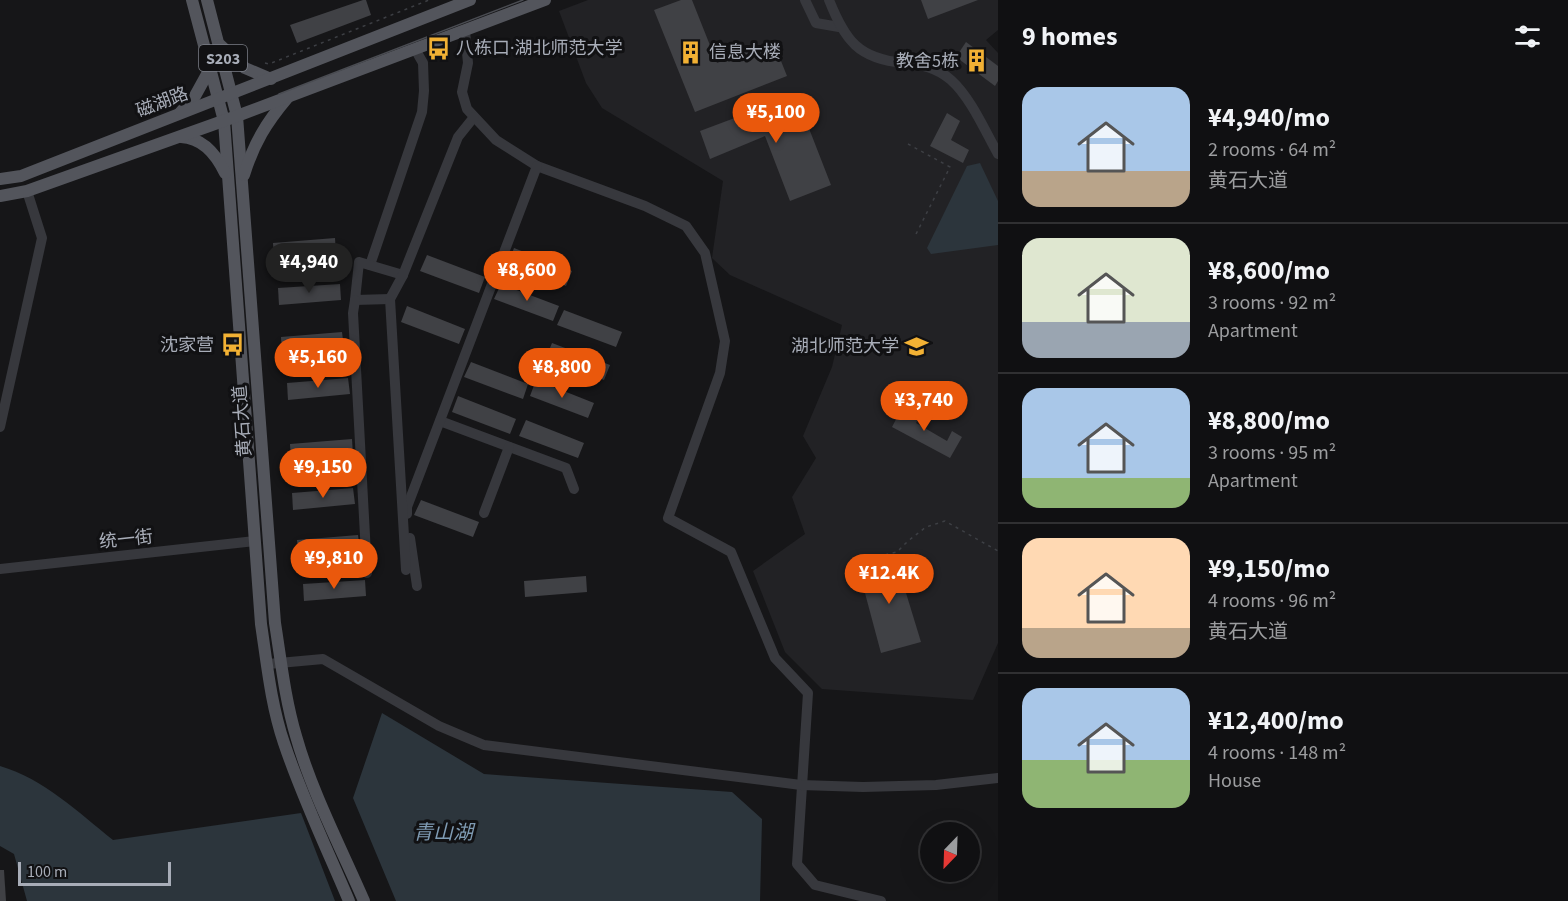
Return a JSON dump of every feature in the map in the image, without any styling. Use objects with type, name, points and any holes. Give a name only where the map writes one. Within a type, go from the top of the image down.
[{"type":"main road","name":"黄石大道","points":[[192,0],[224,121],[261,624],[283,741],[349,901]]},
{"type":"main road","name":"黄石大道","points":[[207,0],[237,116],[275,623],[281,662],[296,737],[364,901]]},
{"type":"main road","name":"磁湖路","points":[[0,179],[21,176],[470,0]]},
{"type":"main road","points":[[237,116],[545,0]]},
{"type":"main road","points":[[219,43],[245,68],[271,79]]},
{"type":"main road","points":[[178,115],[195,96],[211,67]]},
{"type":"main road","points":[[242,180],[253,148],[271,117],[289,96]]},
{"type":"main road","name":"磁湖路","points":[[0,196],[27,191],[237,116]]},
{"type":"main road","points":[[177,137],[193,138],[206,147],[217,158],[228,180]]},
{"type":"street","points":[[805,0],[816,23],[839,27]]},
{"type":"street","points":[[829,0],[839,27],[860,50],[889,61],[926,65],[951,80],[972,108],[998,154]]},
{"type":"street","points":[[465,31],[468,63],[462,92],[467,109],[496,140],[537,166],[645,206],[686,226],[705,253],[725,341],[720,373],[668,518],[730,552],[775,658],[808,693],[797,864],[815,885],[881,901]]},
{"type":"street","points":[[370,265],[422,112],[423,63],[416,49]]},
{"type":"street","points":[[406,570],[390,299],[403,275],[458,137],[474,117]]},
{"type":"street","points":[[417,585],[407,507],[537,166]]},
{"type":"street","points":[[0,427],[42,238],[27,191]]},
{"type":"street","points":[[367,573],[353,314],[359,262],[403,275]]},
{"type":"street","points":[[355,300],[390,299]]},
{"type":"street","points":[[440,421],[566,468],[574,489]]},
{"type":"street","points":[[484,513],[509,447]]},
{"type":"street","name":"统一街","points":[[0,569],[255,541]]},
{"type":"street","points":[[268,664],[323,659],[439,726],[484,745],[801,785],[863,787],[936,785],[998,778]]},
{"type":"path","points":[[263,63],[269,64],[429,0]]},
{"type":"path","points":[[908,144],[950,167],[915,236]]},
{"type":"path","points":[[851,568],[862,560],[897,552],[926,527],[945,521],[998,551]]},
{"type":"shaded area","name":"湖北师范大学","points":[[588,0],[998,0],[998,30],[986,40],[998,53],[998,643],[973,700],[822,689],[785,652],[753,571],[805,534],[792,497],[816,458],[803,436],[832,367],[842,325],[730,275],[712,258],[723,181],[602,108],[586,83],[559,11]]},
{"type":"water","points":[[980,163],[998,201],[998,245],[931,254],[927,248],[967,166]]},
{"type":"water","name":"青山湖","points":[[382,713],[484,774],[732,792],[762,819],[760,901],[396,901],[353,798]]},
{"type":"water","points":[[0,766],[46,788],[113,840],[301,813],[335,901],[27,901],[14,854],[0,846]]},
{"type":"building","points":[[366,0],[371,15],[297,43],[290,25]]},
{"type":"building","name":"信息大楼","points":[[681,0],[692,0],[717,63],[773,41],[787,76],[695,112],[654,10]]},
{"type":"building","points":[[921,0],[978,0],[928,19]]},
{"type":"building","name":"教舍5栋","points":[[966,42],[998,66],[998,81],[995,86],[956,57]]},
{"type":"building","points":[[796,95],[831,185],[790,201],[765,136],[710,159],[700,131]]},
{"type":"building","points":[[947,113],[960,121],[951,140],[969,150],[963,163],[930,146]]},
{"type":"building","points":[[335,238],[336,255],[274,260],[273,243]]},
{"type":"building","points":[[514,248],[572,271],[566,286],[508,264]]},
{"type":"building","points":[[427,255],[485,277],[479,293],[420,271]]},
{"type":"building","points":[[340,284],[341,300],[279,305],[278,288]]},
{"type":"building","points":[[501,284],[559,306],[553,321],[494,299]]},
{"type":"building","points":[[407,306],[465,329],[459,344],[401,322]]},
{"type":"building","points":[[564,310],[622,332],[616,347],[557,325]]},
{"type":"building","points":[[342,332],[344,348],[282,354],[281,337]]},
{"type":"building","points":[[552,343],[610,365],[604,380],[546,358]]},
{"type":"building","points":[[471,362],[528,384],[523,399],[464,377]]},
{"type":"building","points":[[348,378],[350,394],[288,400],[287,383]]},
{"type":"building","points":[[536,380],[594,403],[588,418],[530,396]]},
{"type":"building","points":[[458,396],[516,419],[510,434],[452,412]]},
{"type":"building","points":[[904,404],[921,413],[916,423],[947,441],[952,431],[962,437],[950,458],[892,427]]},
{"type":"building","points":[[526,420],[584,443],[578,458],[519,436]]},
{"type":"building","points":[[352,439],[353,455],[291,460],[290,444]]},
{"type":"building","points":[[353,488],[355,504],[293,510],[292,493]]},
{"type":"building","points":[[421,500],[479,522],[473,537],[414,515]]},
{"type":"building","points":[[358,535],[360,551],[298,557],[297,540]]},
{"type":"building","points":[[895,557],[921,642],[881,653],[858,567]]},
{"type":"building","points":[[586,576],[587,592],[525,597],[524,581]]},
{"type":"building","points":[[365,580],[366,596],[304,601],[303,584]]},
{"type":"building","points":[[0,870],[4,870],[6,901],[0,901]]},
{"type":"tram line","points":[[279,94],[523,0]]},
{"type":"place","name":"八栋口·湖北师范大学","points":[[438,48]]},
{"type":"place","name":"信息大楼","points":[[691,52]]},
{"type":"place","name":"教舍5栋","points":[[977,61]]},
{"type":"place","name":"沈家营","points":[[232,345]]},
{"type":"place","name":"湖北师范大学","points":[[917,346]]}]
